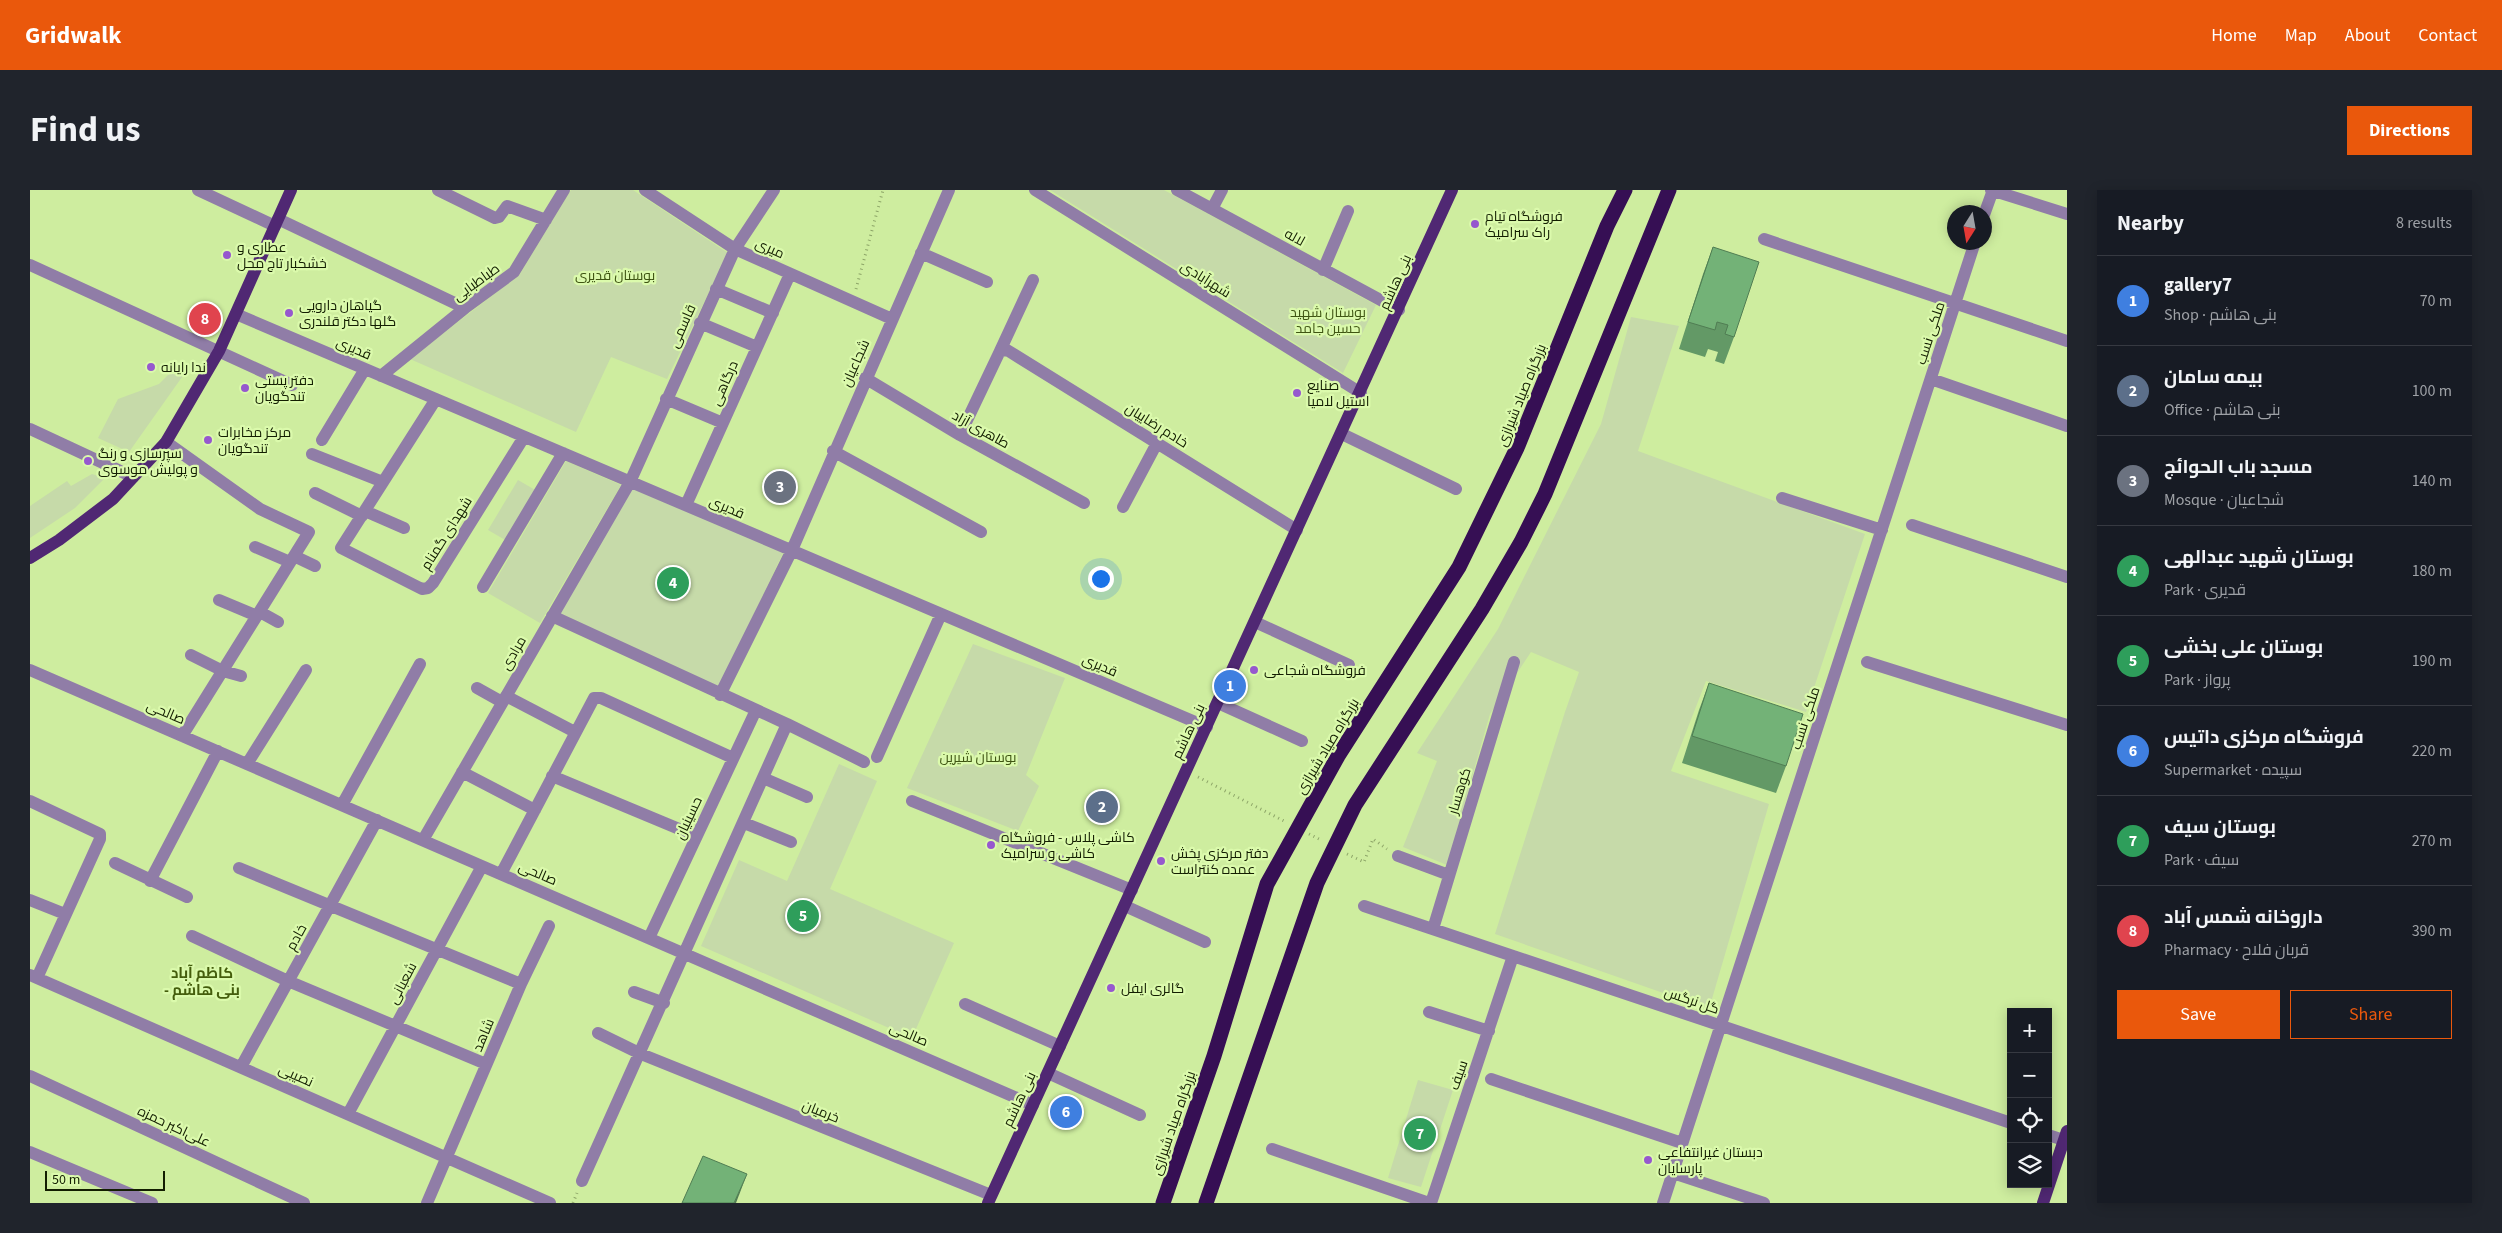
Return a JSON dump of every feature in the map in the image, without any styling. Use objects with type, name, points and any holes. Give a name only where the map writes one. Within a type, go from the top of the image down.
[{"type":"highway","name":"بزرگراه صیاد شیرازی","points":[[1163,1203],[1214,1056],[1267,884],[1338,756],[1459,567],[1507,470],[1607,226],[1625,190]]},
{"type":"highway","points":[[1206,1203],[1318,883],[1355,805],[1482,609],[1521,542],[1562,452],[1669,190]]},
{"type":"main road","points":[[30,558],[90,517],[133,477],[166,442],[219,351],[291,190]]},
{"type":"main road","name":"بنی هاشم","points":[[989,1199],[1399,310],[1452,190]]},
{"type":"main road","points":[[2043,1203],[2066,1138]]},
{"type":"street","points":[[198,190],[277,222],[465,308]]},
{"type":"street","points":[[438,190],[495,218],[499,217],[507,206],[546,220]]},
{"type":"street","name":"طباطبایی","points":[[381,376],[465,308],[514,272],[564,190]]},
{"type":"street","name":"میری","points":[[645,190],[735,249],[892,319]]},
{"type":"street","name":"قاسمی","points":[[630,482],[700,322],[735,249],[774,190]]},
{"type":"street","name":"شجاعیان","points":[[720,695],[792,550],[833,451],[949,190]]},
{"type":"street","name":"شهرآبادی","points":[[1035,190],[1360,393]]},
{"type":"street","name":"لاله","points":[[1177,190],[1399,310]]},
{"type":"street","points":[[1212,209],[1222,190]]},
{"type":"street","points":[[1987,205],[1992,190],[2067,214]]},
{"type":"street","points":[[1323,270],[1348,211]]},
{"type":"street","points":[[1764,239],[2067,341]]},
{"type":"street","name":"ملکی نسب","points":[[1662,1203],[1722,1026],[1973,250]]},
{"type":"street","points":[[921,252],[987,282]]},
{"type":"street","points":[[30,265],[292,385]]},
{"type":"street","name":"درگاهی","points":[[686,505],[790,274]]},
{"type":"street","points":[[960,435],[1033,280]]},
{"type":"street","points":[[716,288],[773,313]]},
{"type":"street","name":"قدیری","points":[[236,314],[1207,727]]},
{"type":"street","points":[[700,322],[757,347]]},
{"type":"street","name":"خادم رضاییان","points":[[1000,351],[1007,350],[1297,530]]},
{"type":"street","points":[[322,440],[365,369]]},
{"type":"street","name":"طاهری آزاد","points":[[865,378],[960,435],[1084,503]]},
{"type":"street","points":[[1931,379],[2067,426]]},
{"type":"street","points":[[666,399],[723,423]]},
{"type":"street","points":[[363,513],[436,400]]},
{"type":"street","points":[[30,429],[133,477]]},
{"type":"street","points":[[1342,434],[1456,489]]},
{"type":"street","name":"شهدای گمنام","points":[[363,513],[341,548],[422,589],[428,588],[433,583],[524,437]]},
{"type":"street","points":[[166,442],[260,509],[309,532],[182,736]]},
{"type":"street","points":[[1123,507],[1158,443]]},
{"type":"street","points":[[833,451],[981,532]]},
{"type":"street","points":[[483,587],[563,453]]},
{"type":"street","points":[[312,454],[383,482]]},
{"type":"street","name":"مرادی","points":[[422,840],[630,482]]},
{"type":"street","points":[[315,493],[404,528]]},
{"type":"street","points":[[1782,498],[1882,530]]},
{"type":"street","points":[[1912,524],[2067,577]]},
{"type":"street","points":[[255,547],[315,566]]},
{"type":"street","points":[[219,600],[278,622]]},
{"type":"street","points":[[877,757],[941,614]]},
{"type":"street","points":[[552,616],[720,695],[787,724],[864,762]]},
{"type":"street","points":[[1255,622],[1349,665]]},
{"type":"street","points":[[191,655],[223,671],[240,676]]},
{"type":"street","name":"کوهسار","points":[[1433,929],[1514,662]]},
{"type":"street","points":[[1867,662],[2067,725]]},
{"type":"street","points":[[342,805],[420,664]]},
{"type":"street","name":"صالحی","points":[[30,670],[1033,1104]]},
{"type":"street","points":[[247,764],[306,670]]},
{"type":"street","points":[[477,688],[575,732]]},
{"type":"street","points":[[501,874],[594,698],[601,698],[733,758]]},
{"type":"street","points":[[1218,702],[1302,742]]},
{"type":"street","name":"حسینیان","points":[[649,938],[756,710]]},
{"type":"street","points":[[582,1181],[686,954],[787,724]]},
{"type":"street","points":[[150,881],[218,751]]},
{"type":"street","points":[[462,772],[534,810]]},
{"type":"street","points":[[552,776],[696,836]]},
{"type":"street","points":[[764,778],[807,797]]},
{"type":"street","points":[[912,800],[1132,890]]},
{"type":"street","points":[[30,801],[100,834],[100,839],[65,914],[33,976]]},
{"type":"street","name":"خادم","points":[[241,1067],[377,820]]},
{"type":"street","points":[[744,823],[791,842]]},
{"type":"street","points":[[1398,856],[1449,875]]},
{"type":"street","points":[[115,863],[187,897]]},
{"type":"street","name":"شعبانی","points":[[348,1114],[482,866]]},
{"type":"street","points":[[239,868],[521,984]]},
{"type":"street","points":[[30,900],[65,914]]},
{"type":"street","points":[[1125,906],[1204,942]]},
{"type":"street","name":"گل نرگس","points":[[1364,906],[2007,1122]]},
{"type":"street","name":"شاهد","points":[[427,1203],[521,984],[549,926]]},
{"type":"street","points":[[192,936],[288,981],[486,1064]]},
{"type":"street","name":"سیف","points":[[1430,1203],[1514,956]]},
{"type":"street","name":"نصیبی","points":[[33,976],[550,1203]]},
{"type":"street","points":[[634,992],[664,1003]]},
{"type":"street","points":[[965,1004],[1060,1046]]},
{"type":"street","points":[[1429,1012],[1488,1031]]},
{"type":"street","name":"خرمیان","points":[[598,1033],[640,1054],[989,1199]]},
{"type":"street","points":[[1048,1073],[1140,1115]]},
{"type":"street","name":"علی‌اکبر حمزه","points":[[30,1076],[304,1203]]},
{"type":"street","points":[[1492,1079],[1682,1143]]},
{"type":"street","points":[[2052,1136],[2066,1138]]},
{"type":"street","points":[[1272,1149],[1430,1203]]},
{"type":"street","points":[[30,1152],[152,1203]]},
{"type":"street","points":[[1673,1173],[1764,1203]]},
{"type":"path","points":[[852,301],[883,190]]},
{"type":"path","points":[[1187,771],[1262,810]]},
{"type":"path","points":[[1364,862],[1373,839]]},
{"type":"green space","name":"بوستان قدیری","points":[[571,190],[633,190],[728,253],[667,379],[611,357],[576,432],[410,359],[520,274]]},
{"type":"green space","name":"بوستان شهید حسین جامد","points":[[1050,190],[1164,190],[1376,305],[1343,373]]},
{"type":"green space","points":[[1631,317],[1679,326],[1638,451],[1865,534],[1806,712],[1706,681],[1671,771],[1769,804],[1709,1009],[1495,934],[1579,672],[1531,652],[1490,714],[1447,865],[1403,847],[1437,761],[1417,753],[1498,629],[1601,424]]},
{"type":"green space","points":[[178,365],[187,370],[129,452],[98,438],[118,399],[159,384]]},
{"type":"green space","points":[[566,461],[621,485],[540,623],[488,593]]},
{"type":"green space","points":[[92,474],[105,478],[75,508],[30,538],[30,506],[67,481],[71,486]]},
{"type":"green space","points":[[518,480],[537,491],[507,541],[488,530]]},
{"type":"green space","points":[[632,487],[784,551],[718,689],[559,614]]},
{"type":"green space","name":"بوستان شیرین","points":[[973,644],[1065,678],[1026,775],[1039,786],[1018,831],[907,788]]},
{"type":"green space","points":[[839,764],[877,781],[830,889],[954,943],[912,1038],[701,946],[739,860],[787,881]]},
{"type":"green space","points":[[1418,1080],[1453,1090],[1421,1187],[1388,1178]]},
{"type":"building","points":[[1713,247],[1759,262],[1734,337],[1725,334],[1728,325],[1717,322],[1715,330],[1688,322]]},
{"type":"building","points":[[1709,683],[1803,714],[1786,766],[1692,736]]},
{"type":"building","points":[[703,1156],[747,1174],[734,1203],[682,1203]]},
{"type":"place","name":"فروشگاه تیام راک سرامیک","points":[[1475,224]]},
{"type":"place","name":"عطاری و خشکبار تاج محل","points":[[227,255]]},
{"type":"place","name":"گیاهان دارویی گلها دکتر قلندری","points":[[289,313]]},
{"type":"place","name":"داروخانه شمس آباد","points":[[205,319]]},
{"type":"place","name":"ندا رایانه","points":[[151,367]]},
{"type":"place","name":"دفتر پستی تندگویان","points":[[245,388]]},
{"type":"place","name":"صنایع استیل لامیا","points":[[1297,393]]},
{"type":"place","name":"مرکز مخابرات تندگویان","points":[[208,440]]},
{"type":"place","name":"سپرسازی و رنگ و پولیش موسوی","points":[[88,461]]},
{"type":"place","name":"مسجد باب الحوائج","points":[[780,487]]},
{"type":"place","name":"بوستان شهید عبدالهی","points":[[673,583]]},
{"type":"place","name":"فروشگاه شجاعی","points":[[1254,670]]},
{"type":"place","name":"gallery7","points":[[1230,686]]},
{"type":"place","name":"بیمه سامان","points":[[1102,807]]},
{"type":"place","name":"کاشی پلاس - فروشگاه کاشی و سرامیک","points":[[991,845]]},
{"type":"place","name":"دفتر مرکزی پخش عمده کنتراست","points":[[1161,861]]},
{"type":"place","name":"بوستان علی بخشی","points":[[803,916]]},
{"type":"place","name":"گالری ایفل","points":[[1111,988]]},
{"type":"place","name":"فروشگاه مرکزی داتیس","points":[[1066,1112]]},
{"type":"place","name":"بوستان سیف","points":[[1420,1134]]},
{"type":"place","name":"دبستان غیرانتفاعی پارسایان","points":[[1648,1160]]},
{"type":"district","name":"کاظم آباد - بنی هاشم","points":[[202,982]]}]
